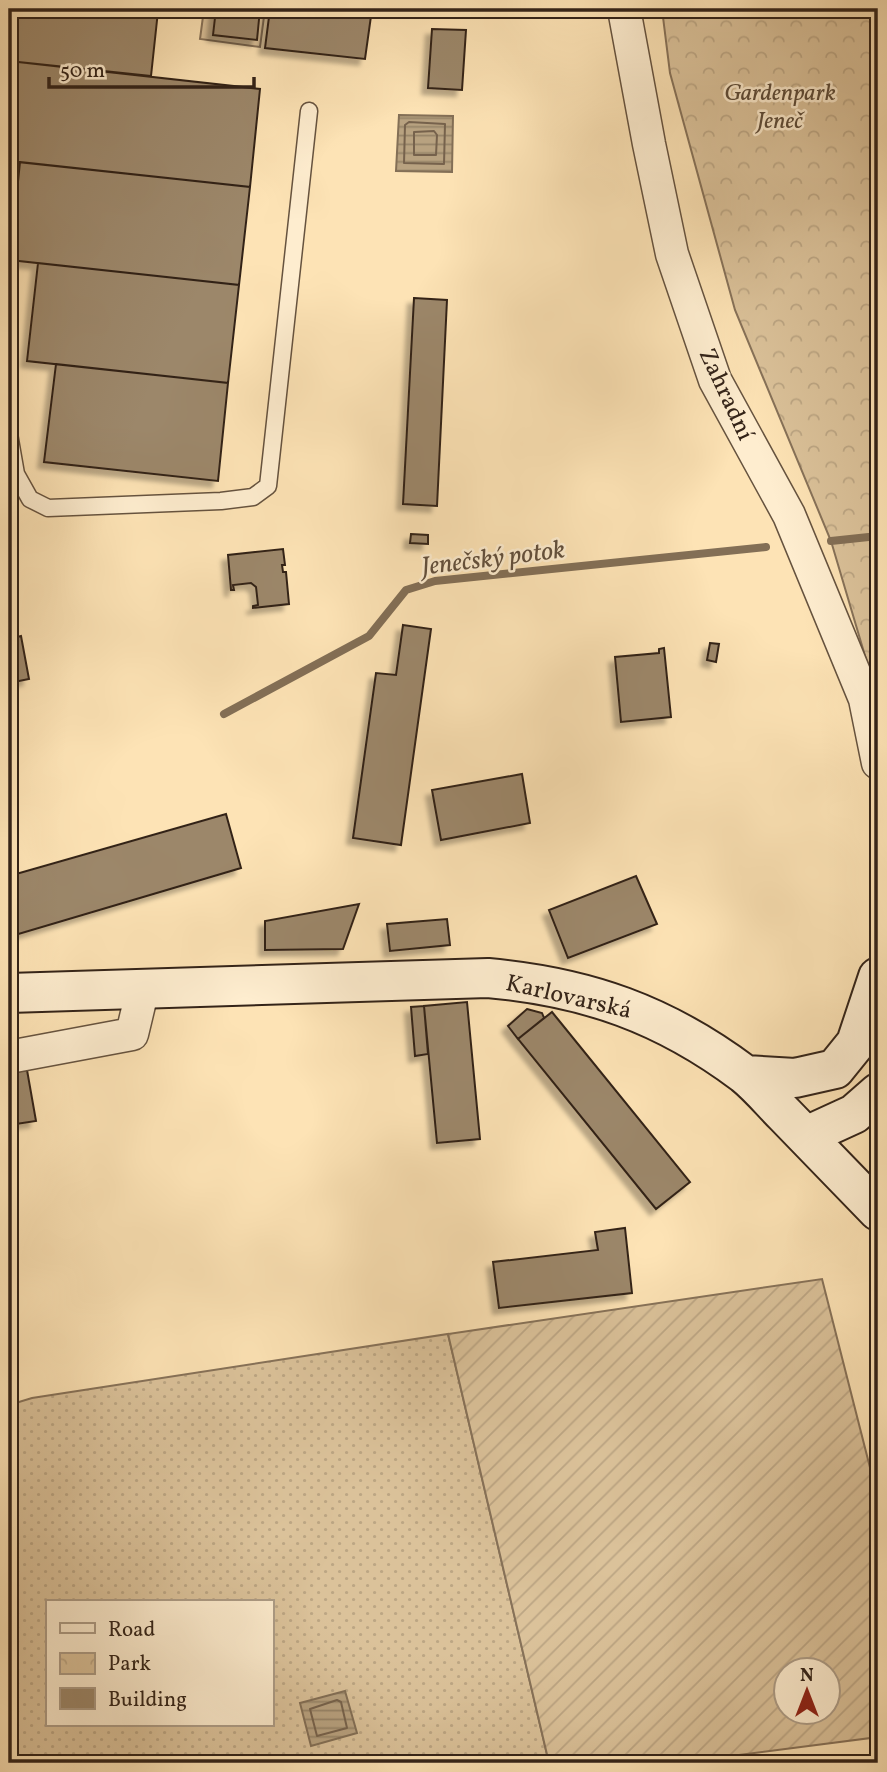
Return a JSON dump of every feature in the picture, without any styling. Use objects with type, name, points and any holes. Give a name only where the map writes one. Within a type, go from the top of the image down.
[{"type":"main road","points":[[806,1136],[835,1069],[856,1043],[878,977]]},
{"type":"main road","name":"Karlovarská","points":[[9,993],[488,978],[574,992],[633,1009],[691,1038],[746,1075],[878,1211]]},
{"type":"main road","points":[[746,1075],[795,1077],[835,1069]]},
{"type":"main road","points":[[806,1136],[854,1114],[878,1093]]},
{"type":"street","name":"Zahradní","points":[[624,9],[672,254],[715,380],[789,515],[872,698],[878,763]]},
{"type":"street","points":[[9,1057],[132,1034],[143,988]]},
{"type":"lane","points":[[9,434],[16,474],[30,499],[48,508],[221,501],[253,497],[268,486],[309,111]]},
{"type":"green space","points":[[204,9],[265,9],[260,47],[200,39]]},
{"type":"green space","name":"Gardenpark Jeneč","points":[[662,9],[878,9],[878,674],[871,676],[831,541],[735,310],[670,73]]},
{"type":"green space","points":[[822,1279],[878,1499],[878,1737],[677,1763],[549,1763],[448,1334]]},
{"type":"green space","points":[[448,1334],[549,1763],[9,1763],[9,1405],[32,1398]]},
{"type":"water","points":[[399,115],[453,116],[452,172],[396,171]]},
{"type":"water","points":[[345,1691],[357,1733],[311,1746],[300,1703]]},
{"type":"building","points":[[9,9],[158,11],[151,76],[9,61]]},
{"type":"building","points":[[216,9],[260,9],[257,40],[213,35]]},
{"type":"building","points":[[270,9],[372,9],[365,59],[265,48]]},
{"type":"building","points":[[432,29],[466,30],[462,90],[428,88]]},
{"type":"building","points":[[9,61],[260,89],[250,187],[9,161]]},
{"type":"building","points":[[20,162],[250,187],[239,285],[10,260]]},
{"type":"building","points":[[38,263],[239,285],[228,383],[27,361]]},
{"type":"building","points":[[414,298],[447,300],[437,506],[403,504]]},
{"type":"building","points":[[56,364],[228,383],[218,481],[44,462]]},
{"type":"building","points":[[411,534],[428,535],[428,544],[410,543]]},
{"type":"building","points":[[283,549],[285,565],[282,565],[283,572],[286,572],[289,604],[253,608],[258,605],[256,587],[251,583],[233,585],[234,590],[231,590],[228,555]]},
{"type":"building","points":[[403,625],[431,629],[401,845],[353,838],[376,673],[396,675]]},
{"type":"building","points":[[21,636],[29,679],[9,683],[9,639]]},
{"type":"building","points":[[710,643],[719,644],[716,662],[707,660]]},
{"type":"building","points":[[664,648],[671,717],[621,722],[615,657],[659,653],[659,649]]},
{"type":"building","points":[[522,774],[530,823],[441,840],[432,790]]},
{"type":"building","points":[[226,814],[241,868],[15,935],[9,914],[9,876]]},
{"type":"building","points":[[636,876],[657,924],[568,958],[549,910]]},
{"type":"building","points":[[359,904],[343,949],[265,950],[265,921]]},
{"type":"building","points":[[9,914],[15,935],[9,937]]},
{"type":"building","points":[[447,919],[450,945],[390,951],[387,924]]},
{"type":"building","points":[[467,1002],[480,1139],[437,1143],[424,1006]]},
{"type":"building","points":[[424,1006],[428,1054],[415,1056],[411,1007]]},
{"type":"building","points":[[527,1009],[542,1013],[544,1018],[518,1039],[508,1026]]},
{"type":"building","points":[[552,1012],[690,1182],[656,1209],[518,1039]]},
{"type":"building","points":[[27,1070],[36,1121],[9,1125],[9,1073]]},
{"type":"building","points":[[625,1228],[632,1293],[499,1308],[493,1262],[598,1250],[595,1232]]},
{"type":"waterway","name":"Jenečský potok","points":[[831,541],[878,536]]},
{"type":"waterway","name":"Jenečský potok","points":[[224,714],[369,636],[406,590],[435,581],[766,547]]}]
